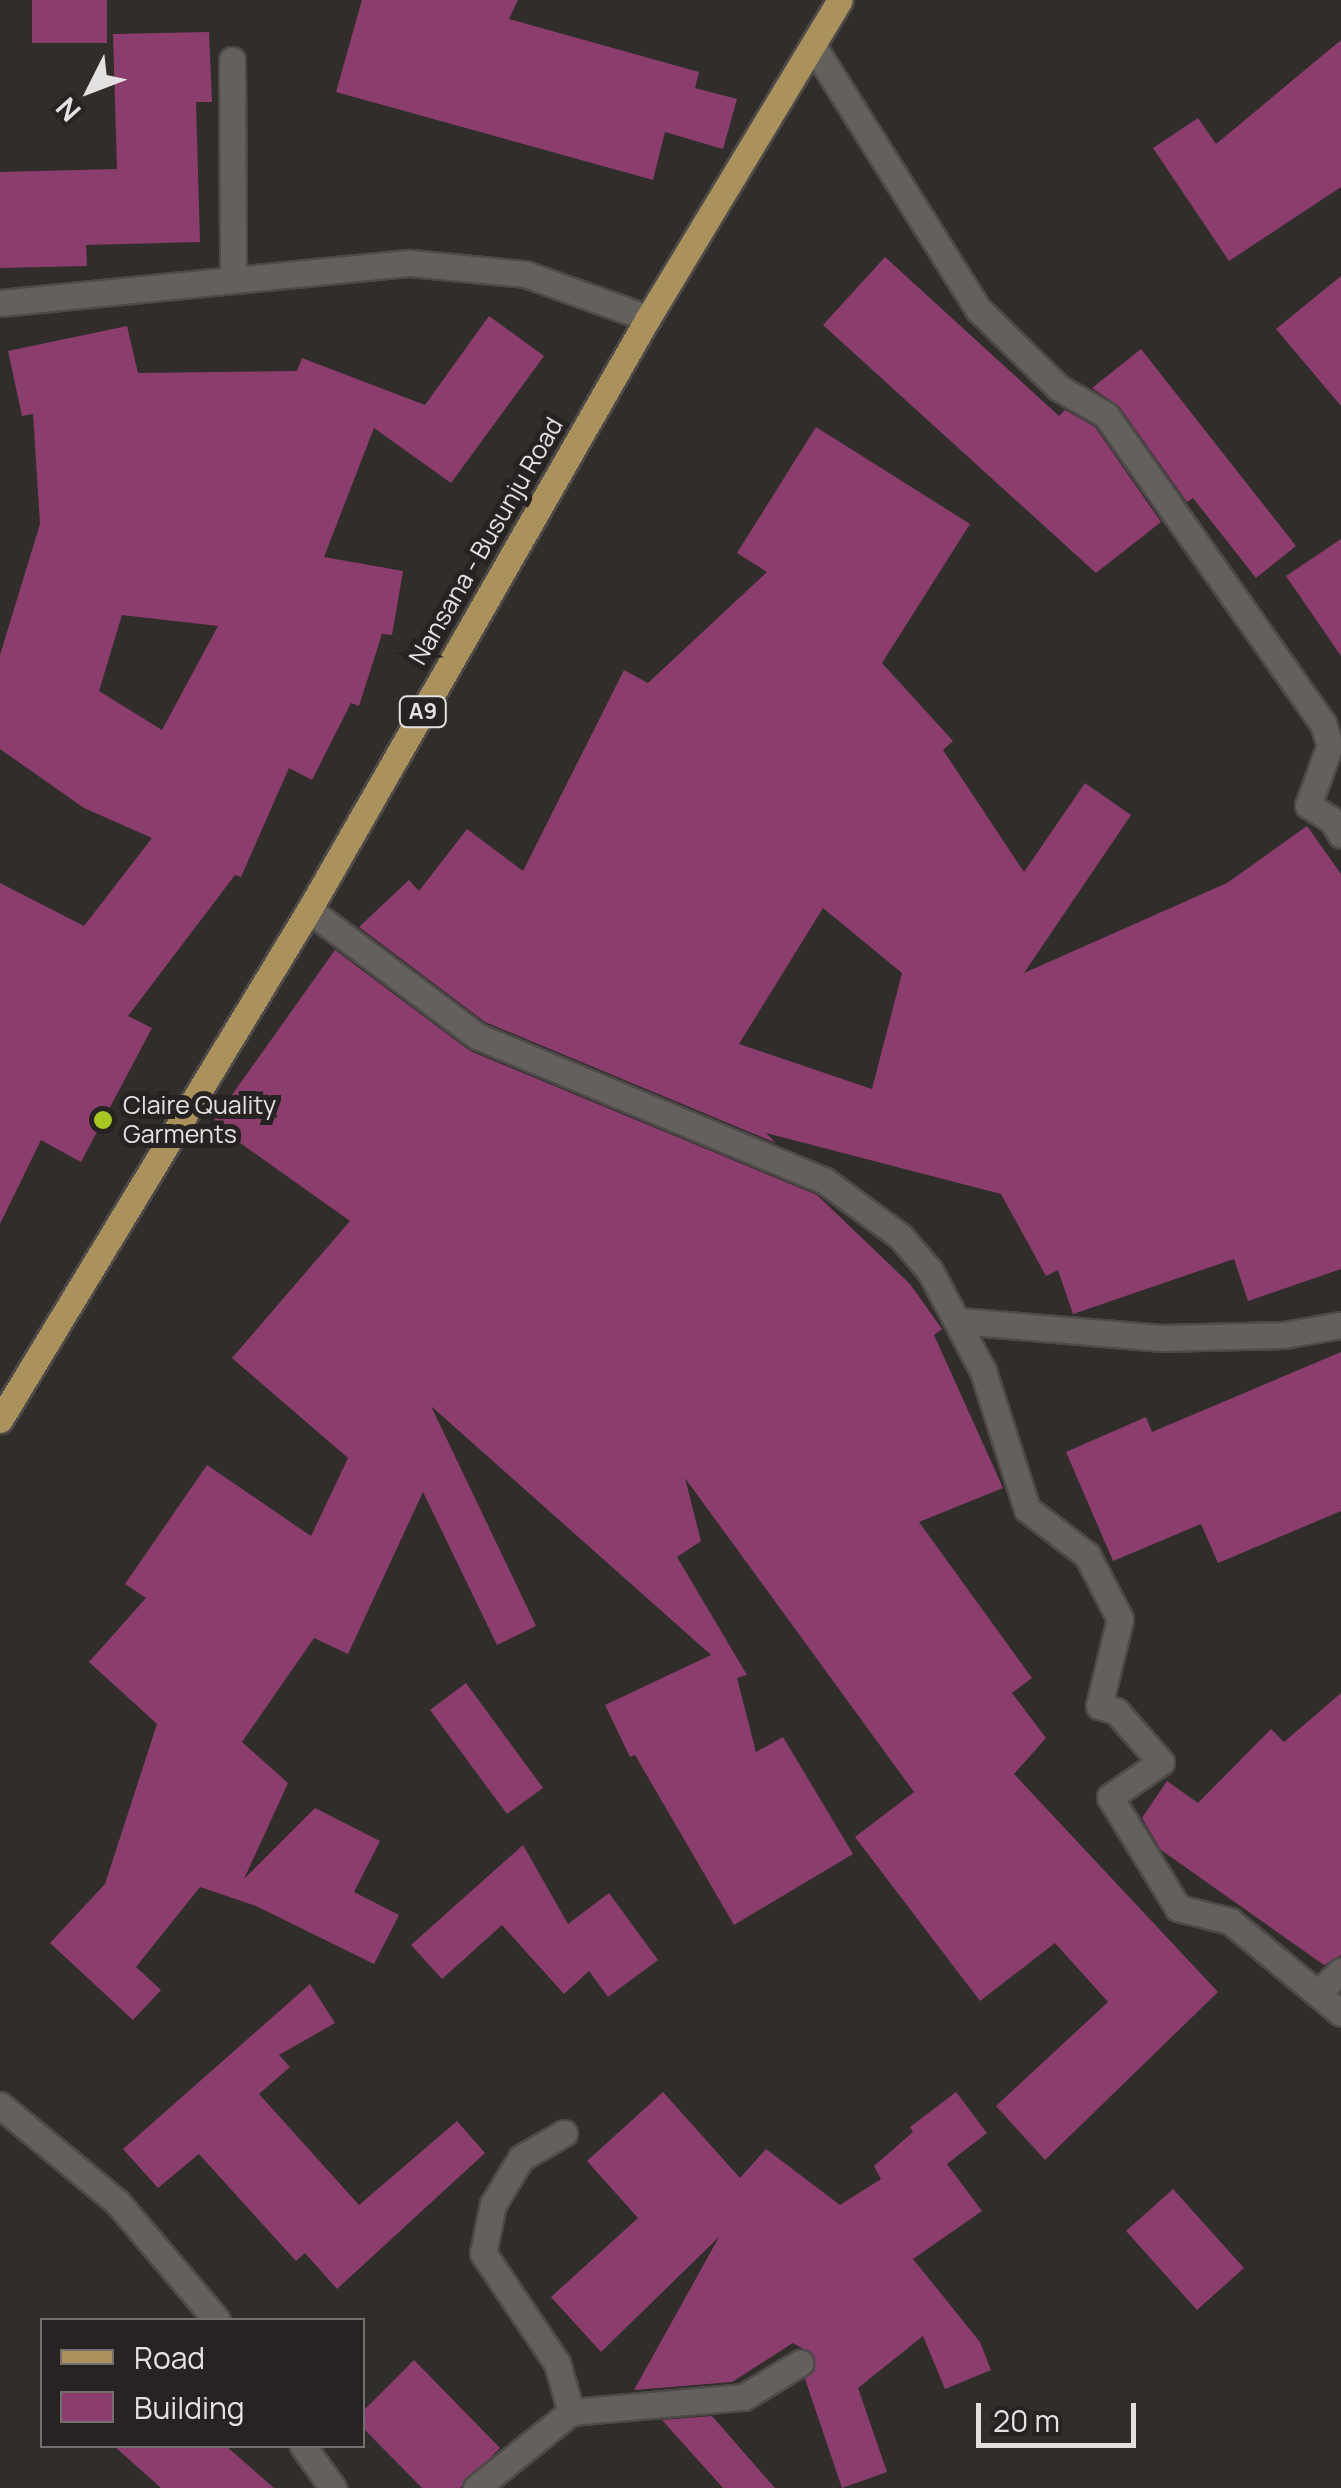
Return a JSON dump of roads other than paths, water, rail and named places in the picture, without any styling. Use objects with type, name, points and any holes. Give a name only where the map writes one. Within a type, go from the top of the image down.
[{"type":"main road","name":"Nansana - Busunju Road","points":[[0,1420],[309,910],[648,318],[840,0]]},
{"type":"street","points":[[813,46],[978,310],[1059,388],[1106,415],[1323,724],[1330,745],[1308,805],[1332,820],[1341,835]]},
{"type":"street","points":[[232,60],[233,280]]},
{"type":"street","points":[[0,303],[410,264],[525,274],[648,318]]},
{"type":"street","points":[[309,910],[477,1036],[825,1180],[900,1236],[960,1321],[1009,1440],[1027,1509],[1087,1555],[1120,1619],[1098,1706],[1116,1711],[1161,1762],[1110,1796],[1178,1908],[1230,1920],[1341,2013]]},
{"type":"street","points":[[960,1321],[1162,1338],[1284,1334],[1341,1325]]},
{"type":"street","points":[[1318,1994],[1341,1972]]},
{"type":"street","points":[[0,2106],[118,2203],[215,2318]]},
{"type":"street","points":[[564,2133],[522,2158],[493,2204],[483,2253],[558,2364],[571,2412]]},
{"type":"street","points":[[476,2488],[571,2412],[744,2397],[800,2362]]},
{"type":"street","points":[[304,2448],[332,2488]]},
{"type":"place","name":"Claire Quality Garments","points":[[103,1120]]}]
